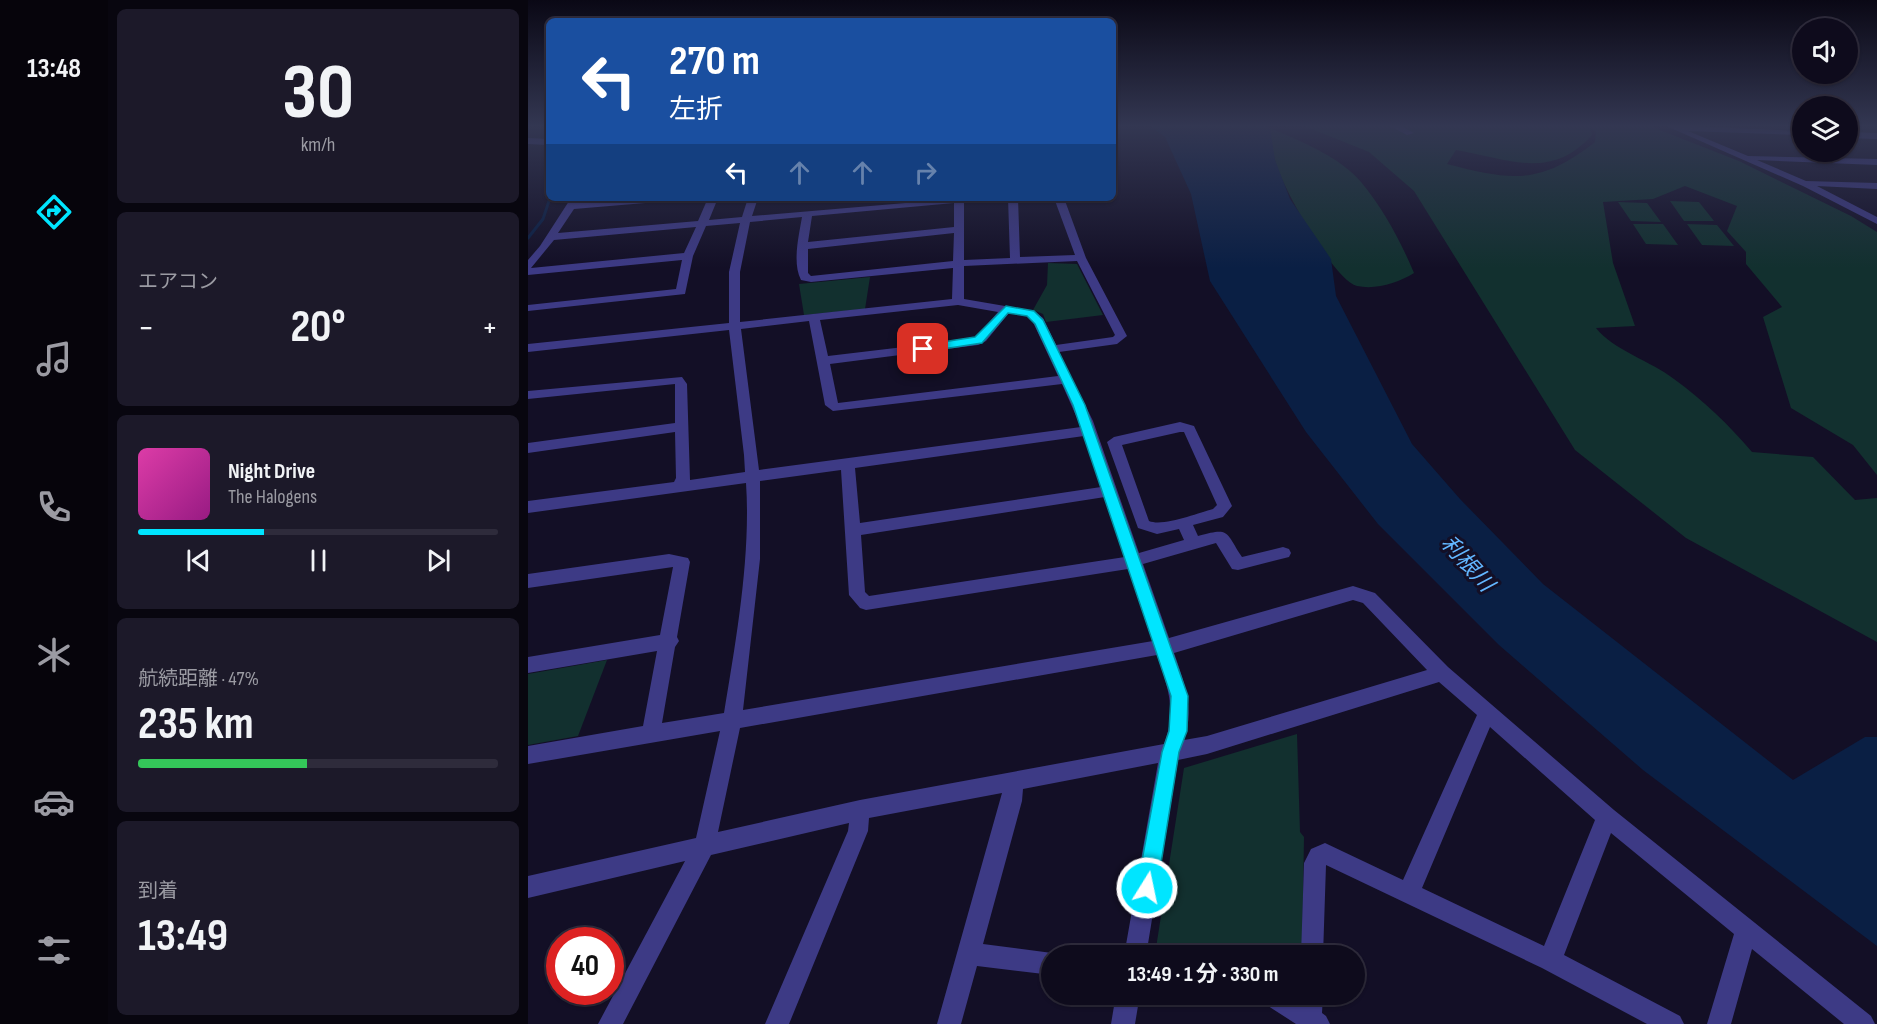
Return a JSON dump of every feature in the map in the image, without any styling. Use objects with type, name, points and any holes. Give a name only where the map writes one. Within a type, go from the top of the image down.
[{"type":"street","points":[[1781,173],[1877,221]]},
{"type":"street","points":[[1806,184],[1877,186]]},
{"type":"street","points":[[528,266],[574,202],[598,201]]},
{"type":"street","points":[[528,308],[681,292],[688,256],[712,201]]},
{"type":"street","points":[[610,1024],[704,847],[713,817],[731,719],[752,564],[752,477],[733,326],[732,284],[735,255],[752,201]]},
{"type":"street","points":[[551,237],[808,214],[905,201]]},
{"type":"street","points":[[958,302],[959,201]]},
{"type":"street","points":[[1013,201],[1015,261]]},
{"type":"street","points":[[1052,349],[1117,340],[1121,336],[1081,258],[1060,201]]},
{"type":"street","points":[[1865,214],[1877,213]]},
{"type":"street","points":[[808,214],[803,273],[805,278],[811,279],[957,264],[1081,258]]},
{"type":"street","points":[[804,246],[957,230]]},
{"type":"street","points":[[528,272],[688,256]]},
{"type":"street","points":[[528,348],[958,302],[1030,313],[1037,318],[1067,379],[1089,432],[1180,696],[1178,731],[1170,752],[1137,945]]},
{"type":"street","points":[[822,361],[974,342],[982,338],[1006,309]]},
{"type":"street","points":[[814,318],[832,405],[838,408],[1067,379]]},
{"type":"street","points":[[528,395],[673,379],[681,384],[684,478],[680,486]]},
{"type":"street","points":[[528,448],[681,427]]},
{"type":"street","points":[[1180,428],[1189,429],[1225,506],[1218,513],[1184,522],[1156,529],[1143,524],[1114,442],[1180,428]]},
{"type":"street","points":[[528,507],[1089,432]]},
{"type":"street","points":[[848,465],[855,530],[857,595],[866,603],[1119,565],[1211,538],[1223,537],[1238,564],[1283,553]]},
{"type":"street","points":[[855,530],[1109,490]]},
{"type":"street","points":[[1184,522],[1193,543]]},
{"type":"street","points":[[528,581],[678,560],[682,562],[670,641],[651,732]]},
{"type":"street","points":[[528,755],[651,732],[1180,644],[1353,593],[1369,598],[1442,673],[1607,817],[1863,1024]]},
{"type":"street","points":[[528,665],[670,641]]},
{"type":"street","points":[[528,887],[860,810],[1012,784],[1223,741],[1442,673]]},
{"type":"street","points":[[1409,892],[1487,713]]},
{"type":"street","points":[[948,1024],[1012,801],[1012,784]]},
{"type":"street","points":[[777,1024],[858,831],[860,810]]},
{"type":"street","points":[[1550,960],[1607,817]]},
{"type":"street","points":[[1312,945],[1314,875],[1318,856],[1325,854],[1550,960],[1672,1024]]},
{"type":"street","points":[[1719,1024],[1746,930]]},
{"type":"street","points":[[969,954],[1041,963]]},
{"type":"street","points":[[1123,1024],[1126,1005]]},
{"type":"street","points":[[1287,1005],[1313,1022]]},
{"type":"street","points":[[1312,1005],[1313,1022]]},
{"type":"green space","points":[[1279,173],[1352,173],[1384,214],[1414,273],[1394,283],[1372,287],[1357,286],[1347,280],[1322,250]]},
{"type":"green space","points":[[1393,173],[1484,173],[1525,176],[1538,173],[1763,173],[1851,216],[1877,232],[1877,475],[1853,445],[1791,408],[1763,317],[1782,307],[1746,264],[1746,252],[1727,231],[1737,206],[1685,186],[1653,199],[1603,202],[1613,263],[1635,326],[1596,328],[1612,343],[1685,387],[1715,413],[1752,452],[1813,457],[1855,500],[1877,498],[1877,642],[1686,538],[1575,450],[1414,191]]},
{"type":"green space","points":[[1670,201],[1699,202],[1714,221],[1684,221]]},
{"type":"green space","points":[[1618,202],[1647,203],[1661,222],[1631,221]]},
{"type":"green space","points":[[1633,224],[1663,224],[1678,245],[1646,244]]},
{"type":"green space","points":[[1687,224],[1717,225],[1734,246],[1702,245]]},
{"type":"green space","points":[[1048,263],[1077,264],[1103,315],[1046,322],[1043,314],[1033,310],[1047,285]]},
{"type":"green space","points":[[870,277],[865,309],[804,315],[799,284]]},
{"type":"green space","points":[[607,660],[578,736],[528,745],[528,674]]},
{"type":"green space","points":[[1297,734],[1300,832],[1304,837],[1302,945],[1156,945],[1184,768]]},
{"type":"water","name":"利根川","points":[[1181,173],[1280,173],[1290,199],[1331,259],[1336,296],[1412,444],[1460,499],[1543,584],[1793,780],[1865,737],[1877,737],[1877,946],[1643,770],[1499,645],[1378,524],[1306,432],[1210,281],[1191,194]]},
{"type":"waterway","points":[[528,238],[543,219],[549,201]]},
{"type":"route","points":[[923,349],[978,340],[1006,309],[1030,313],[1037,318],[1086,421],[1180,696],[1178,731],[1170,752],[1147,888]]}]
